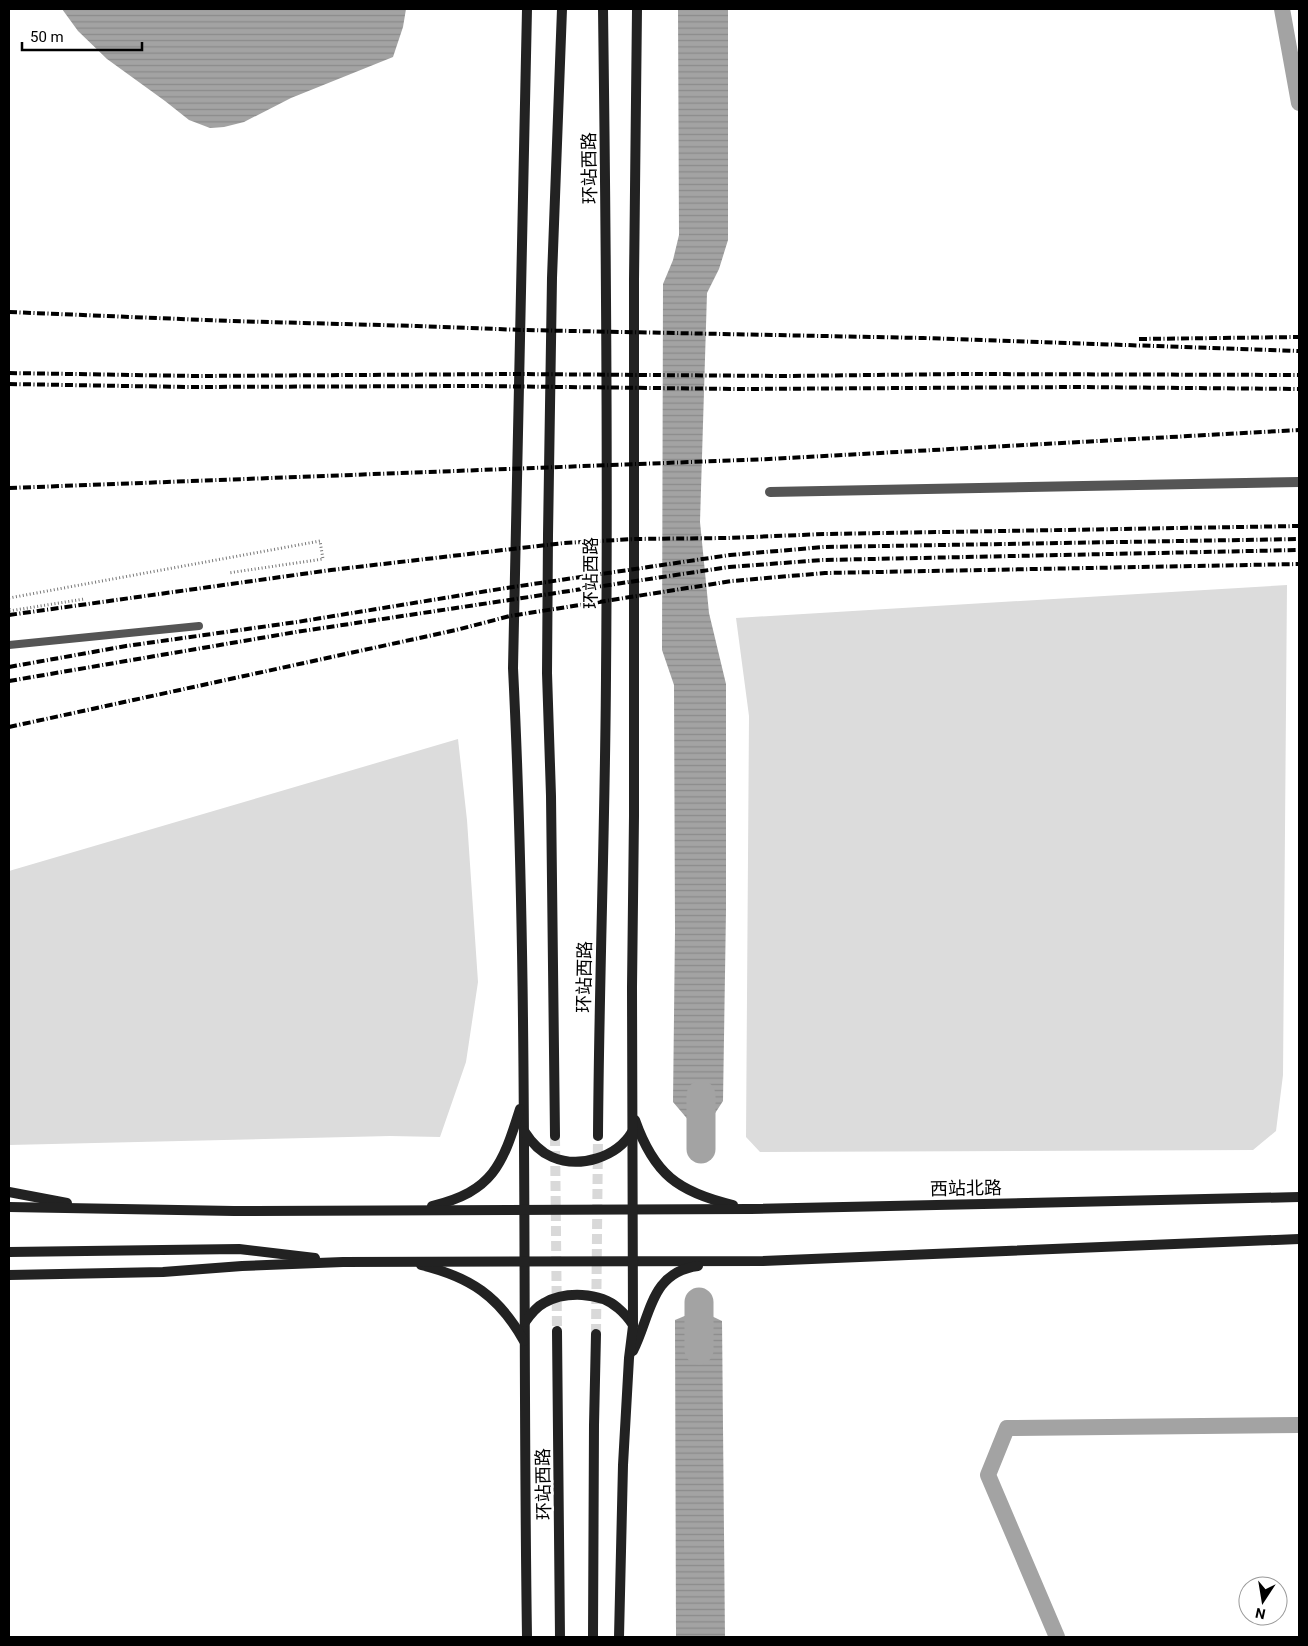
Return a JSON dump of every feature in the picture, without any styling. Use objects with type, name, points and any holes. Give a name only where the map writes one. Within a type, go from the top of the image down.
[{"type":"main road","points":[[527,9],[513,668],[518,767],[523,1098],[527,1637]]},
{"type":"main road","name":"环站西路","points":[[554,1136],[551,796],[547,673],[552,278],[562,9]]},
{"type":"main road","name":"环站西路","points":[[598,1136],[606,668],[607,273],[603,9]]},
{"type":"main road","points":[[619,1637],[623,1464],[629,1358],[634,1326],[632,1112],[634,280],[637,9]]},
{"type":"main road","points":[[9,1207],[415,1210],[450,1201],[468,1193],[485,1182],[495,1170],[504,1153],[523,1098]]},
{"type":"main road","points":[[632,1112],[650,1154],[676,1184],[713,1201],[751,1209]]},
{"type":"main road","points":[[523,1130],[530,1141],[541,1150],[552,1157],[566,1161],[592,1160],[607,1155],[626,1142],[633,1132]]},
{"type":"main road","points":[[9,1192],[98,1208]]},
{"type":"main road","name":"西站北路","points":[[415,1210],[751,1209],[1299,1197]]},
{"type":"main road","points":[[9,1275],[163,1272],[242,1266],[343,1262],[733,1261],[1299,1239]]},
{"type":"main road","points":[[9,1252],[239,1250],[343,1262]]},
{"type":"main road","points":[[403,1261],[459,1276],[471,1283],[486,1293],[508,1314],[525,1342]]},
{"type":"main road","points":[[629,1358],[639,1338],[655,1294],[669,1277],[691,1266],[733,1261]]},
{"type":"main road","points":[[525,1322],[530,1314],[544,1303],[554,1299],[578,1295],[608,1301],[617,1306],[634,1326]]},
{"type":"main road","name":"环站西路","points":[[557,1331],[560,1637]]},
{"type":"main road","points":[[593,1637],[596,1334]]},
{"type":"street","points":[[770,492],[1299,482]]},
{"type":"lane","points":[[9,645],[199,626]]},
{"type":"path","points":[[9,598],[320,541],[323,559],[228,573]]},
{"type":"path","points":[[9,608],[9,611],[84,599]]},
{"type":"shaded area","points":[[62,9],[406,9],[403,27],[393,57],[291,98],[244,122],[210,128],[189,120],[107,59],[78,31]]},
{"type":"shaded area","points":[[678,9],[728,9],[728,240],[719,269],[707,293],[700,522],[709,613],[726,684],[726,911],[723,1101],[701,1135],[673,1102],[675,931],[674,685],[662,650],[663,284],[673,260],[679,235]]},
{"type":"shaded area","points":[[1287,585],[1283,1075],[1276,1131],[1253,1150],[760,1152],[746,1137],[749,716],[736,618]]},
{"type":"shaded area","points":[[458,739],[467,820],[478,982],[466,1062],[440,1137],[390,1136],[9,1145],[9,871]]},
{"type":"shaded area","points":[[699,1310],[722,1321],[725,1637],[676,1637],[675,1320]]},
{"type":"waterway","points":[[1282,9],[1299,103]]},
{"type":"waterway","points":[[701,1095],[701,1149]]},
{"type":"waterway","points":[[699,1302],[699,1350]]},
{"type":"waterway","points":[[1057,1637],[988,1475],[1007,1428],[1299,1425]]},
{"type":"tunnel","points":[[555,1136],[557,1331]]},
{"type":"tunnel","points":[[596,1334],[598,1136]]},
{"type":"railway","points":[[9,312],[523,330],[923,338],[1299,351]]},
{"type":"railway","points":[[1139,339],[1299,337]]},
{"type":"railway","points":[[9,373],[198,376],[514,374],[783,376],[962,374],[1299,375]]},
{"type":"railway","points":[[9,384],[186,387],[476,386],[742,389],[1080,387],[1299,389]]},
{"type":"railway","points":[[9,488],[769,459],[1299,430]]},
{"type":"railway","points":[[9,615],[331,570],[564,543],[634,539],[824,534],[1299,526]]},
{"type":"railway","points":[[9,667],[126,646],[297,622],[506,588],[730,555],[824,547],[1299,539]]},
{"type":"railway","points":[[9,681],[296,632],[729,567],[823,560],[1299,550]]},
{"type":"railway","points":[[9,727],[456,630],[510,616],[732,581],[825,573],[1299,564]]}]
